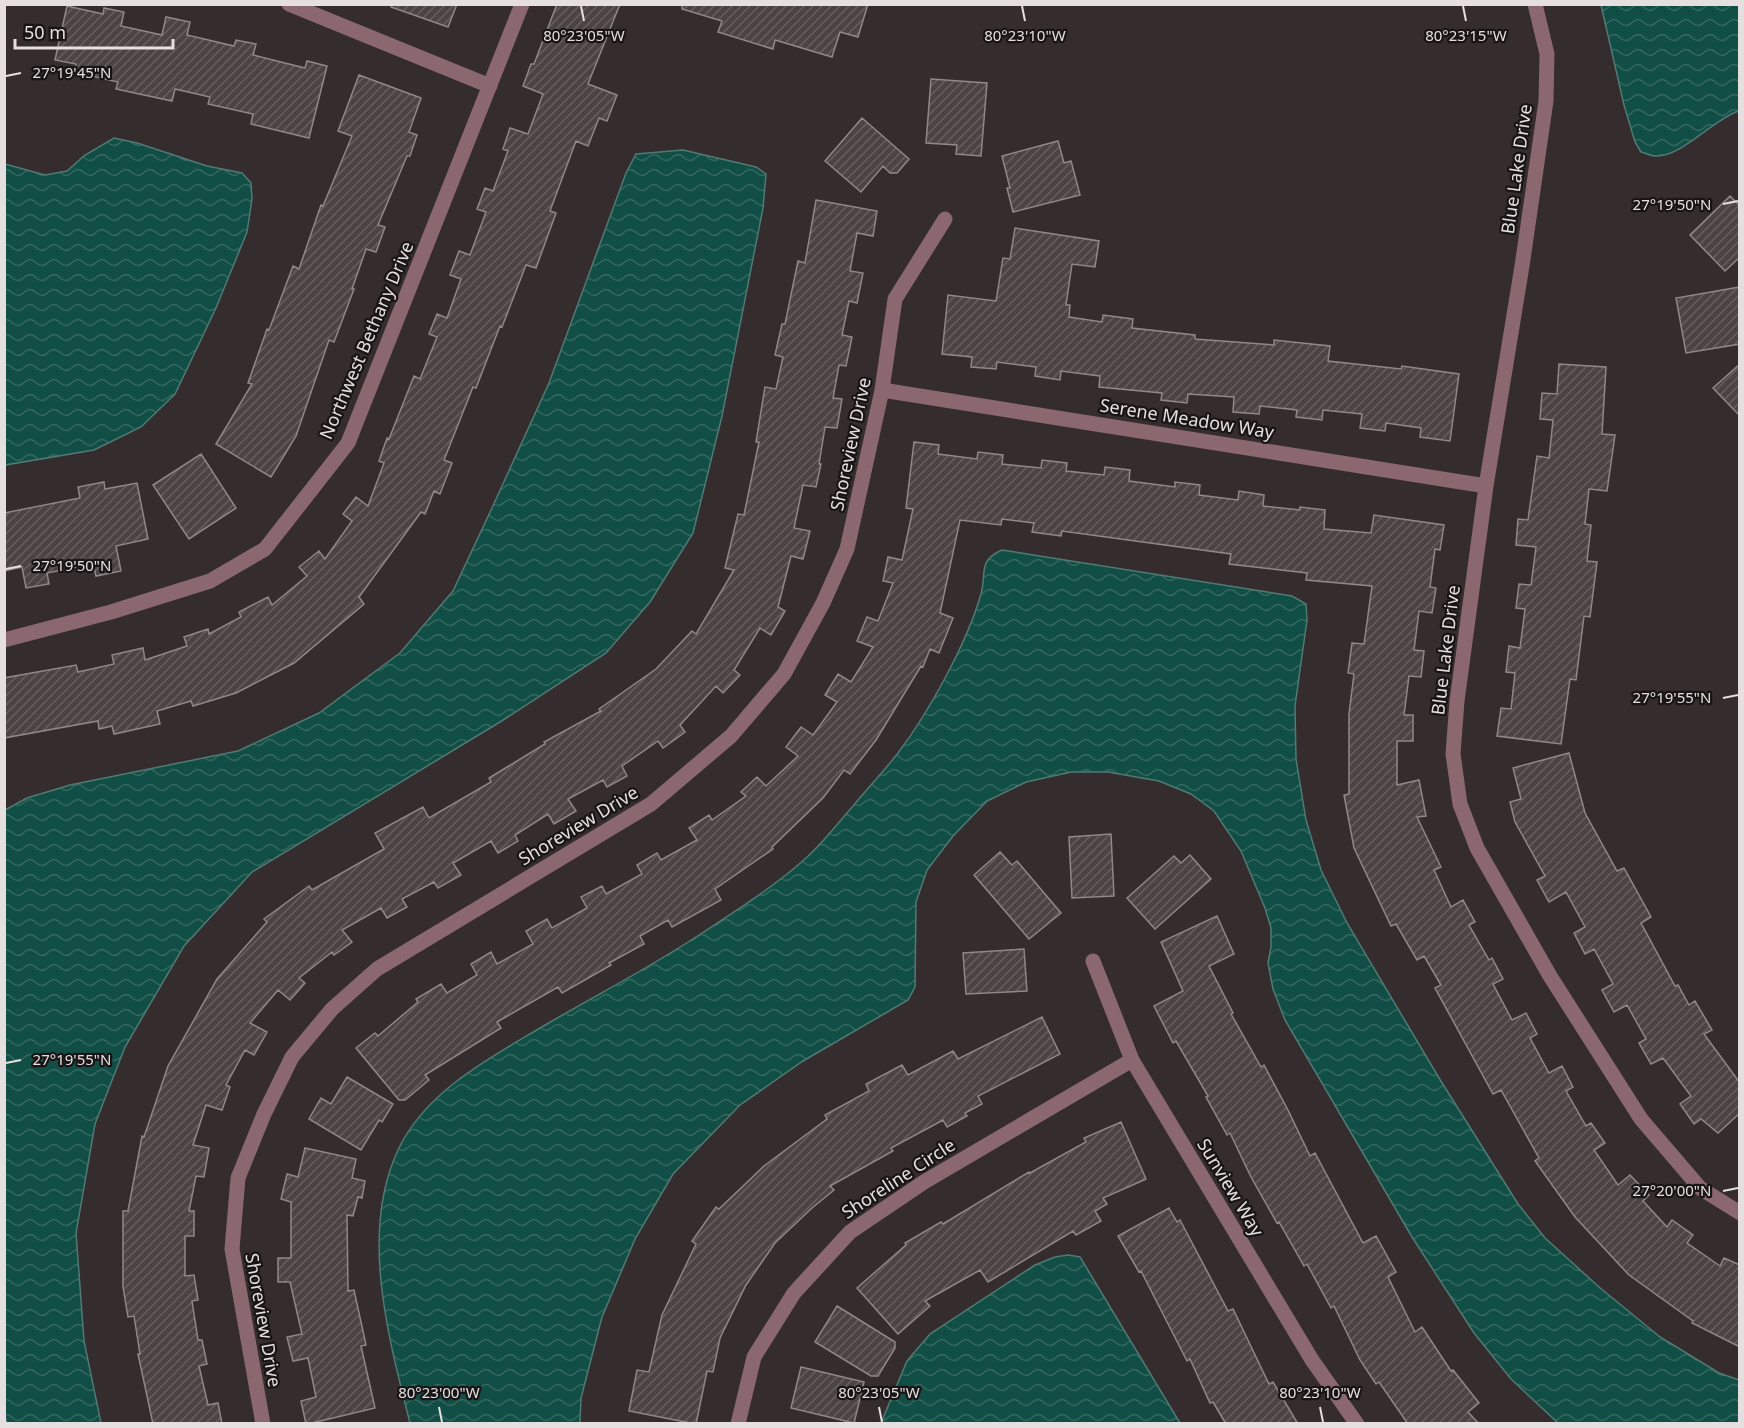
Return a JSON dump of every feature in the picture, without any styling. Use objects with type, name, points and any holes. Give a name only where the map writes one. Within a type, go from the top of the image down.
[{"type":"street","points":[[289,4],[490,86]]},
{"type":"street","name":"Northwest Bethany Drive","points":[[4,640],[111,612],[210,581],[265,549],[348,443],[522,4]]},
{"type":"street","name":"Blue Lake Drive","points":[[1535,4],[1547,54],[1546,101],[1486,486],[1457,701],[1454,754],[1460,804],[1477,848],[1544,966],[1641,1119],[1700,1188],[1740,1213]]},
{"type":"street","name":"Shoreview Drive","points":[[263,1424],[232,1249],[238,1178],[264,1113],[292,1058],[332,1009],[377,969],[651,804],[731,736],[784,674],[823,603],[848,549],[882,390],[894,299],[945,219]]},
{"type":"street","name":"Serene Meadow Way","points":[[882,390],[1486,486]]},
{"type":"street","name":"Sunview Way","points":[[1093,961],[1132,1060],[1312,1360],[1357,1424]]},
{"type":"street","name":"Shoreline Circle","points":[[738,1424],[753,1357],[794,1293],[849,1232],[924,1182],[1132,1060]]},
{"type":"water","points":[[1601,5],[1739,5],[1739,111],[1729,115],[1675,151],[1655,156],[1641,152],[1635,142],[1624,105]]},
{"type":"water","points":[[114,138],[137,143],[207,166],[242,173],[251,183],[252,199],[247,232],[216,308],[175,394],[141,427],[94,450],[5,465],[5,164],[45,175],[67,171],[85,155]]},
{"type":"water","points":[[683,150],[756,167],[766,174],[763,208],[722,416],[693,533],[650,602],[606,653],[500,722],[252,872],[184,946],[125,1047],[95,1124],[76,1233],[84,1341],[101,1423],[7,1423],[4,1413],[5,810],[27,798],[70,785],[238,751],[319,713],[400,653],[453,591],[549,383],[626,173],[636,154]]},
{"type":"water","points":[[1002,550],[1292,596],[1306,604],[1307,620],[1295,706],[1296,759],[1306,820],[1321,870],[1347,923],[1439,1078],[1518,1204],[1545,1238],[1599,1287],[1660,1337],[1719,1373],[1739,1380],[1739,1423],[1558,1423],[1511,1379],[1474,1333],[1412,1237],[1285,1020],[1273,989],[1268,963],[1271,928],[1265,908],[1241,851],[1214,811],[1191,794],[1159,781],[1108,772],[1071,772],[1026,782],[987,801],[953,836],[927,870],[916,902],[915,987],[908,1000],[803,1061],[740,1105],[673,1174],[635,1239],[602,1317],[581,1398],[580,1423],[410,1423],[387,1322],[379,1251],[380,1216],[386,1182],[398,1150],[410,1129],[443,1092],[463,1076],[526,1036],[683,945],[769,888],[812,852],[893,760],[922,718],[957,655],[975,613],[983,587],[986,563],[994,554]]},
{"type":"water","points":[[1068,1255],[1080,1257],[1180,1423],[881,1423],[907,1361],[930,1334],[1035,1265],[1055,1257]]},
{"type":"building","points":[[391,4],[457,4],[448,27],[391,7]]},
{"type":"building","points":[[557,4],[620,4],[588,84],[617,95],[607,121],[599,118],[588,146],[576,141],[550,211],[556,213],[536,268],[526,265],[502,327],[500,326],[476,388],[473,387],[444,460],[452,463],[440,494],[434,491],[425,514],[421,512],[359,597],[364,604],[294,663],[236,693],[193,706],[191,701],[157,711],[160,724],[114,734],[112,726],[99,729],[98,721],[4,738],[4,678],[76,665],[78,672],[114,664],[112,655],[143,648],[145,660],[187,646],[184,637],[208,629],[209,634],[241,617],[239,612],[268,597],[272,605],[307,576],[299,567],[319,551],[325,559],[352,521],[343,514],[356,497],[368,506],[384,463],[379,461],[387,438],[389,439],[414,376],[420,379],[437,337],[429,334],[437,314],[447,318],[461,279],[450,275],[459,251],[470,255],[486,212],[477,209],[485,188],[493,191],[508,151],[503,149],[510,128],[528,134],[543,94],[523,86]]},
{"type":"building","points":[[682,4],[868,4],[858,37],[840,32],[832,57],[775,40],[773,49],[718,32],[722,21],[682,9]]},
{"type":"building","points":[[67,6],[103,14],[104,8],[124,12],[121,26],[162,35],[166,17],[190,22],[187,35],[234,46],[236,40],[256,44],[253,55],[305,68],[307,61],[327,66],[309,138],[251,124],[253,114],[208,104],[210,97],[175,89],[172,101],[116,89],[118,82],[74,72],[76,64],[55,60]]},
{"type":"building","points":[[359,75],[421,98],[409,132],[417,135],[410,156],[407,156],[378,225],[385,227],[376,252],[366,249],[352,289],[354,289],[334,342],[329,340],[296,436],[271,477],[216,444],[252,384],[248,383],[267,329],[269,330],[293,266],[299,269],[321,205],[323,206],[352,136],[338,131]]},
{"type":"building","points":[[931,79],[987,83],[981,156],[956,154],[957,145],[926,143]]},
{"type":"building","points":[[862,118],[909,159],[897,173],[890,173],[883,166],[861,192],[825,161]]},
{"type":"building","points":[[1058,141],[1064,163],[1071,161],[1080,195],[1013,212],[1002,156]]},
{"type":"building","points":[[1730,196],[1740,206],[1740,257],[1725,271],[1690,235]]},
{"type":"building","points":[[816,200],[877,211],[873,236],[857,233],[850,271],[863,273],[857,303],[849,301],[842,335],[852,337],[846,366],[839,365],[833,398],[842,399],[837,428],[825,427],[816,487],[803,485],[794,528],[810,531],[803,559],[791,556],[778,607],[785,611],[771,635],[760,628],[734,670],[740,675],[723,693],[716,686],[680,725],[685,732],[663,748],[658,741],[622,766],[627,776],[607,787],[603,780],[568,799],[576,811],[554,824],[548,814],[515,835],[518,841],[498,853],[491,841],[453,863],[461,875],[438,888],[434,882],[402,899],[407,907],[387,918],[381,908],[342,930],[352,942],[334,955],[332,952],[299,978],[305,983],[290,1000],[278,990],[250,1023],[267,1032],[254,1055],[245,1050],[226,1085],[230,1087],[222,1110],[206,1105],[193,1145],[209,1148],[204,1177],[196,1176],[189,1211],[194,1211],[194,1236],[185,1236],[185,1276],[194,1275],[198,1300],[192,1301],[198,1340],[202,1340],[207,1364],[199,1366],[208,1405],[218,1403],[222,1424],[153,1424],[138,1354],[140,1354],[134,1316],[128,1317],[123,1287],[123,1211],[128,1211],[142,1136],[144,1137],[168,1066],[217,979],[267,922],[264,919],[309,886],[312,890],[384,849],[375,833],[423,807],[429,818],[491,782],[489,778],[545,744],[544,742],[601,711],[599,709],[656,669],[692,631],[696,634],[734,570],[725,568],[738,514],[744,515],[759,442],[756,442],[765,387],[776,389],[783,357],[775,355],[782,324],[785,324],[798,261],[805,263]]},
{"type":"building","points":[[1015,228],[1099,241],[1095,267],[1072,264],[1066,305],[1070,305],[1069,317],[1102,322],[1103,315],[1133,319],[1132,328],[1195,335],[1195,339],[1274,345],[1274,340],[1330,346],[1328,361],[1401,369],[1402,366],[1459,374],[1450,441],[1420,437],[1421,428],[1386,423],[1385,431],[1360,428],[1362,414],[1323,410],[1322,420],[1296,417],[1297,410],[1260,406],[1259,414],[1233,412],[1234,397],[1188,394],[1187,403],[1161,400],[1162,393],[1099,387],[1100,376],[1061,371],[1060,380],[1035,376],[1036,367],[997,362],[996,369],[971,367],[972,357],[942,354],[948,295],[996,301],[1003,258],[1010,259]]},
{"type":"building","points":[[1740,287],[1740,344],[1686,353],[1676,298]]},
{"type":"building","points":[[1559,364],[1606,367],[1602,434],[1615,435],[1607,491],[1589,489],[1585,524],[1591,525],[1587,561],[1597,562],[1590,617],[1584,616],[1576,680],[1570,679],[1561,744],[1497,736],[1501,708],[1511,709],[1515,673],[1506,672],[1509,646],[1520,648],[1525,609],[1516,608],[1519,584],[1531,585],[1536,547],[1516,545],[1518,519],[1528,520],[1537,456],[1549,458],[1553,420],[1540,419],[1542,393],[1557,394]]},
{"type":"building","points":[[1740,364],[1740,416],[1713,388]]},
{"type":"building","points":[[914,442],[939,445],[938,454],[977,459],[978,452],[1003,455],[1002,464],[1041,468],[1042,460],[1067,463],[1066,471],[1104,475],[1105,467],[1130,470],[1129,481],[1175,487],[1175,482],[1200,485],[1199,495],[1238,500],[1239,491],[1264,495],[1263,506],[1325,510],[1324,529],[1371,533],[1374,515],[1444,525],[1440,550],[1435,549],[1430,587],[1436,588],[1432,613],[1419,611],[1414,650],[1424,651],[1421,677],[1409,676],[1404,715],[1413,715],[1413,741],[1397,741],[1397,785],[1419,780],[1426,816],[1417,817],[1441,867],[1434,870],[1451,907],[1463,900],[1475,922],[1469,925],[1489,960],[1492,958],[1503,979],[1493,984],[1512,1020],[1526,1013],[1537,1034],[1530,1038],[1549,1073],[1562,1066],[1573,1087],[1566,1091],[1586,1126],[1591,1123],[1605,1143],[1594,1150],[1618,1185],[1630,1175],[1649,1195],[1643,1201],[1667,1227],[1672,1220],[1693,1235],[1687,1243],[1720,1266],[1724,1258],[1740,1265],[1740,1347],[1692,1323],[1693,1321],[1629,1275],[1575,1217],[1535,1161],[1539,1158],[1501,1090],[1493,1094],[1435,988],[1441,985],[1424,956],[1417,960],[1396,924],[1391,926],[1354,848],[1344,795],[1349,794],[1349,714],[1354,674],[1348,673],[1352,643],[1364,644],[1372,586],[1306,580],[1307,573],[1229,564],[1231,554],[1062,531],[1061,536],[1032,532],[1034,523],[1002,519],[1001,525],[960,520],[940,613],[953,618],[939,653],[930,649],[923,667],[921,666],[876,740],[850,774],[844,770],[823,798],[772,847],[773,849],[715,889],[721,900],[672,927],[668,920],[640,936],[644,944],[609,963],[611,965],[562,993],[558,987],[497,1022],[501,1028],[425,1075],[429,1080],[405,1100],[399,1100],[356,1048],[375,1033],[378,1036],[418,1002],[416,999],[441,984],[447,993],[477,975],[471,964],[491,952],[497,964],[533,944],[526,931],[547,919],[552,928],[587,908],[581,897],[602,886],[606,894],[642,874],[637,865],[657,853],[661,860],[697,840],[689,828],[709,815],[712,820],[746,796],[741,792],[757,777],[766,786],[798,756],[786,747],[801,727],[813,735],[837,702],[825,695],[838,674],[851,682],[873,647],[857,641],[867,617],[878,621],[893,583],[883,581],[888,557],[902,560],[913,509],[906,508]]},
{"type":"building","points":[[201,454],[236,508],[189,539],[153,485]]},
{"type":"building","points":[[104,482],[105,489],[137,483],[148,539],[116,546],[121,571],[96,576],[93,564],[47,573],[49,584],[26,588],[22,567],[4,571],[4,513],[80,498],[78,487]]},
{"type":"building","points":[[1569,753],[1585,813],[1617,871],[1624,868],[1651,917],[1641,923],[1675,986],[1678,985],[1689,1005],[1695,1001],[1712,1030],[1704,1034],[1740,1083],[1740,1113],[1718,1133],[1701,1119],[1694,1124],[1680,1104],[1691,1096],[1663,1058],[1651,1064],[1639,1043],[1646,1039],[1627,1005],[1614,1012],[1602,990],[1613,984],[1594,949],[1585,954],[1574,933],[1585,927],[1566,892],[1549,902],[1537,880],[1545,876],[1515,822],[1510,802],[1521,799],[1513,768]]},
{"type":"building","points":[[1111,834],[1114,896],[1072,898],[1069,837]]},
{"type":"building","points":[[1000,852],[1012,865],[1017,861],[1061,913],[1029,939],[974,875]]},
{"type":"building","points":[[1190,855],[1211,879],[1155,929],[1127,898],[1174,856],[1181,863]]},
{"type":"building","points":[[1217,916],[1234,954],[1209,966],[1233,1013],[1231,1014],[1261,1067],[1264,1065],[1310,1156],[1315,1153],[1363,1243],[1376,1236],[1396,1272],[1388,1277],[1415,1332],[1422,1327],[1451,1371],[1453,1370],[1479,1403],[1468,1412],[1479,1424],[1408,1424],[1379,1382],[1376,1384],[1360,1360],[1334,1306],[1331,1308],[1307,1264],[1304,1266],[1279,1222],[1277,1223],[1230,1133],[1227,1135],[1206,1097],[1208,1096],[1176,1041],[1173,1043],[1154,1006],[1183,991],[1161,942]]},
{"type":"building","points":[[1024,949],[1027,991],[966,994],[963,953]]},
{"type":"building","points":[[1042,1017],[1060,1054],[978,1096],[982,1104],[965,1113],[967,1116],[947,1127],[943,1120],[891,1148],[893,1151],[830,1186],[834,1190],[775,1243],[746,1285],[720,1338],[713,1372],[707,1371],[696,1424],[629,1411],[637,1370],[649,1372],[662,1315],[696,1244],[692,1241],[716,1207],[719,1209],[764,1166],[827,1119],[825,1115],[869,1091],[866,1084],[902,1065],[908,1075],[953,1051],[958,1059]]},
{"type":"building","points":[[347,1077],[393,1104],[382,1122],[379,1120],[361,1150],[309,1119],[321,1098],[331,1104]]},
{"type":"building","points":[[1121,1122],[1146,1179],[1103,1198],[1107,1204],[1095,1211],[1101,1221],[1076,1235],[1073,1231],[988,1282],[980,1270],[925,1301],[930,1306],[898,1334],[857,1288],[906,1245],[905,1243],[941,1222],[943,1224],[1029,1172],[1086,1142],[1084,1138]]},
{"type":"building","points":[[305,1148],[356,1159],[352,1178],[365,1181],[362,1198],[358,1197],[353,1216],[347,1215],[348,1291],[354,1290],[366,1345],[361,1346],[375,1408],[308,1424],[306,1424],[301,1401],[316,1397],[308,1358],[293,1361],[287,1337],[302,1334],[290,1282],[278,1282],[278,1258],[291,1258],[291,1202],[281,1199],[287,1174],[298,1177]]},
{"type":"building","points":[[1169,1208],[1177,1222],[1180,1220],[1228,1311],[1233,1309],[1269,1384],[1273,1382],[1298,1424],[1226,1424],[1213,1402],[1210,1403],[1190,1359],[1187,1361],[1141,1271],[1139,1272],[1118,1236]]},
{"type":"building","points":[[837,1306],[895,1342],[895,1348],[878,1376],[871,1376],[815,1342]]},
{"type":"building","points":[[801,1367],[864,1382],[854,1423],[791,1408]]}]
